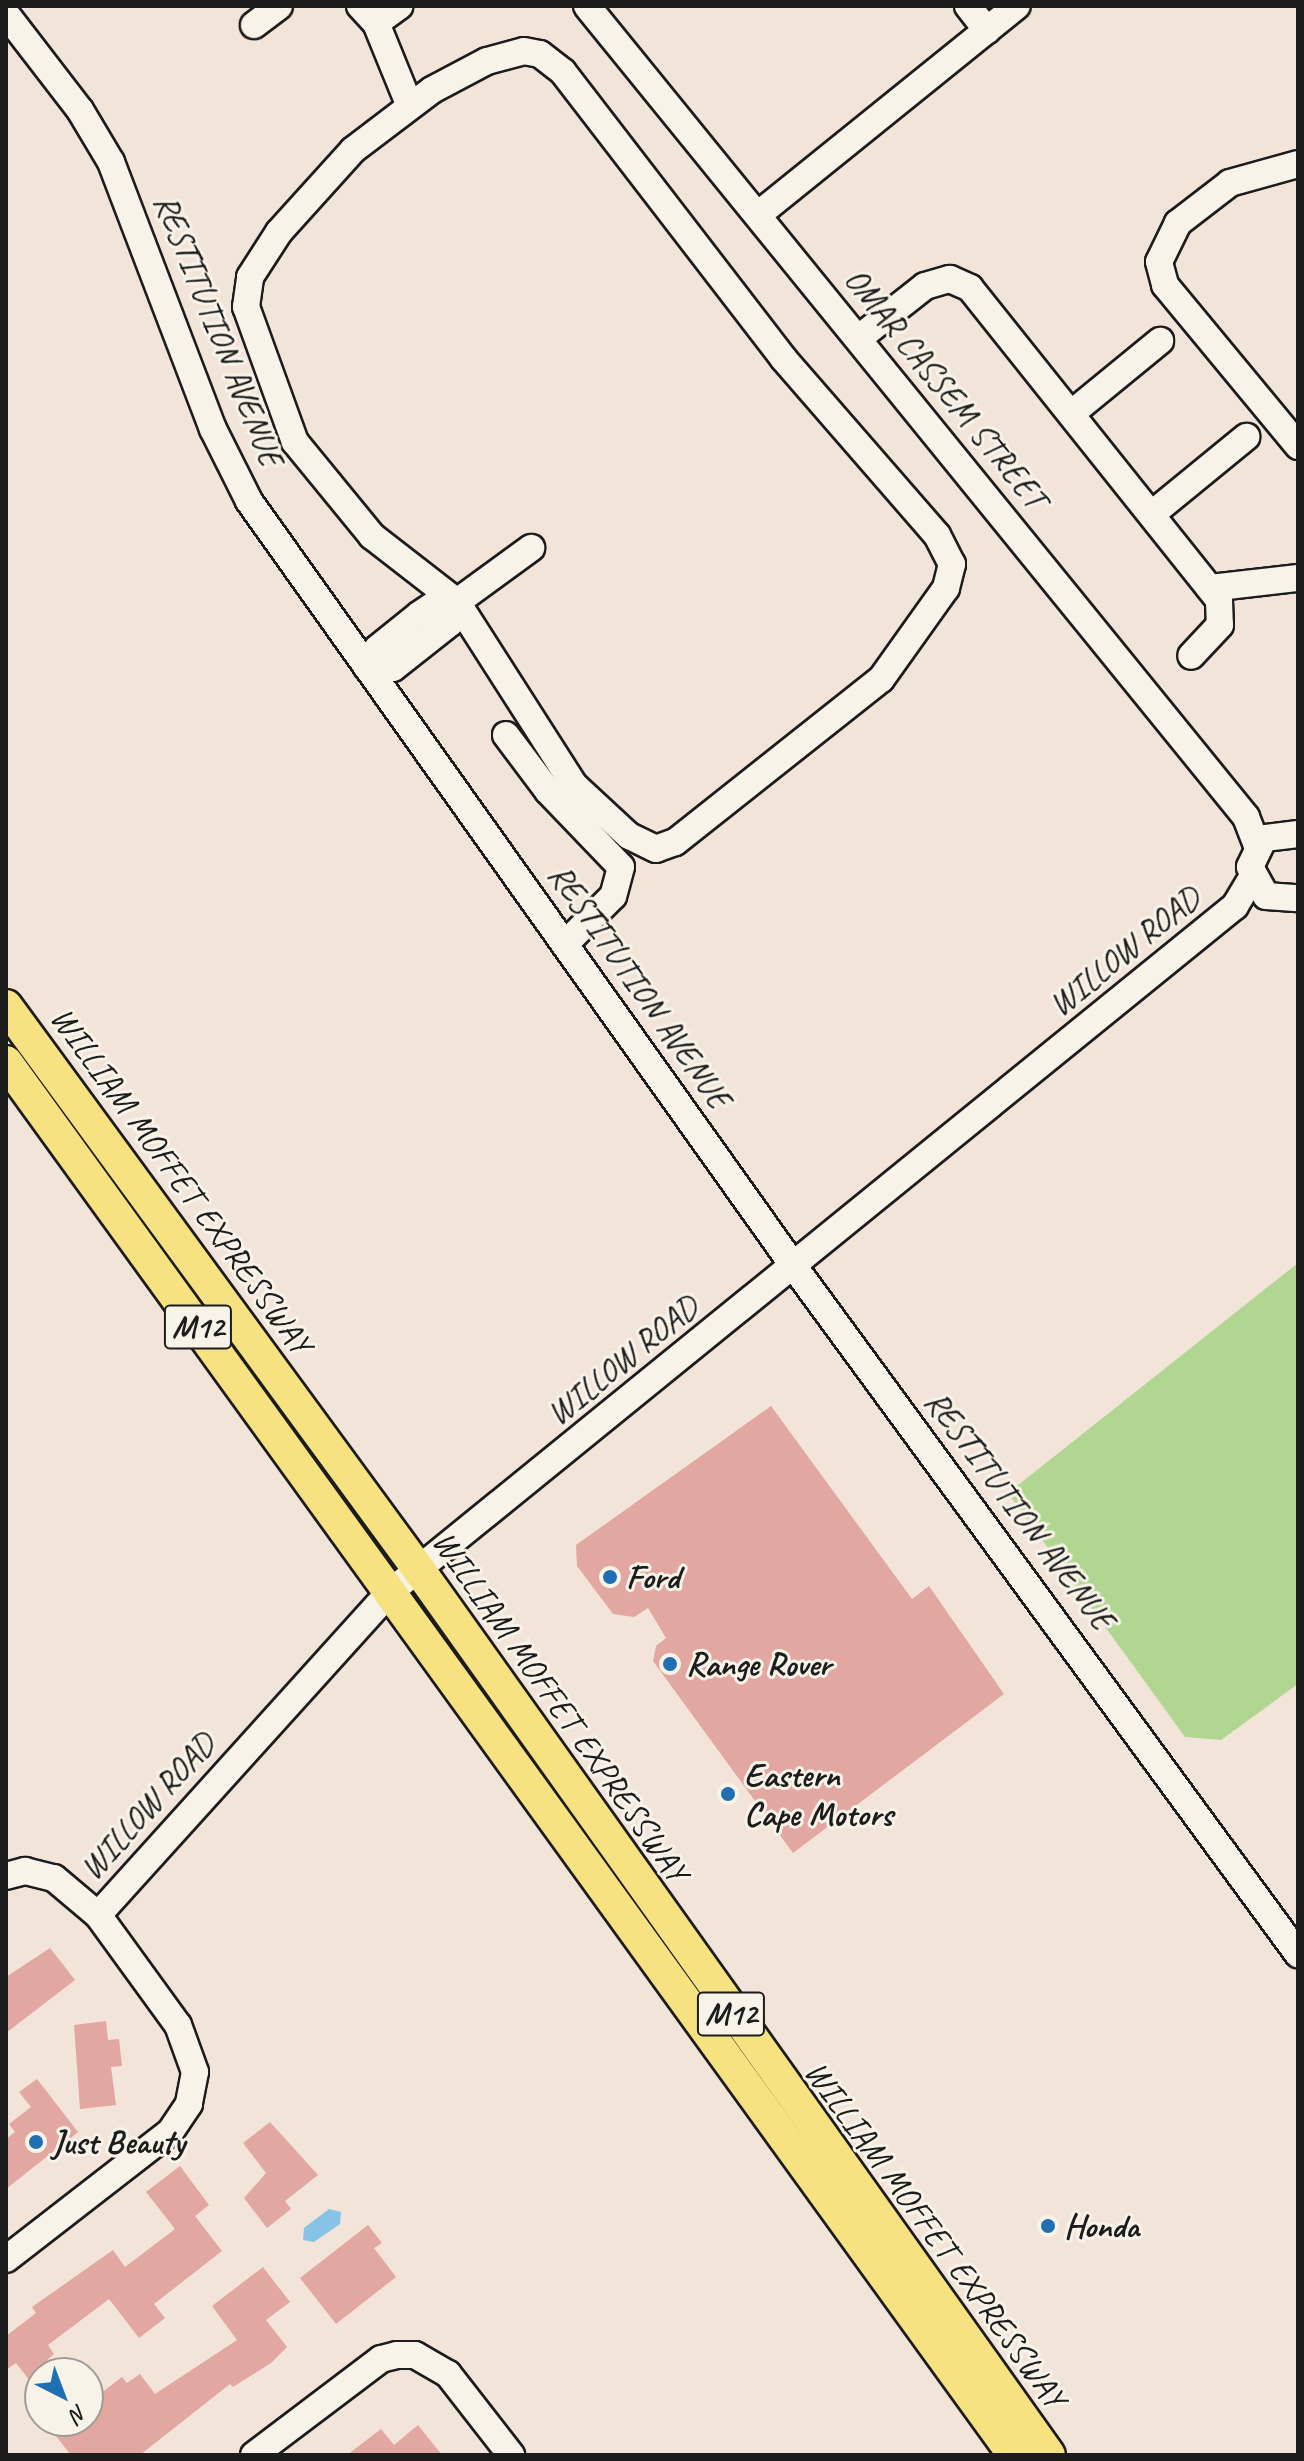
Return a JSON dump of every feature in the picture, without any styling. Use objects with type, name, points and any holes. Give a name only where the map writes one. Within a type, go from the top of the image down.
[{"type":"main road","name":"WILLIAM MOFFET EXPRESSWAY","points":[[6,1006],[419,1570],[1049,2455]]},
{"type":"main road","name":"WILLIAM MOFFET EXPRESSWAY","points":[[6,1062],[1014,2455]]},
{"type":"street","points":[[254,25],[279,6]]},
{"type":"street","points":[[399,6],[368,15],[409,104]]},
{"type":"street","name":"OMAR CASSEM STREET","points":[[587,6],[1246,817],[1276,838]]},
{"type":"street","points":[[968,6],[987,30]]},
{"type":"street","points":[[759,214],[1017,6]]},
{"type":"street","name":"RESTITUTION AVENUE","points":[[6,14],[80,110],[111,162],[230,470],[795,1268],[1298,1954]]},
{"type":"street","points":[[508,53],[540,54],[552,62],[783,358],[948,550],[952,564],[946,588],[881,679],[675,842],[649,849],[629,836],[574,785],[522,709],[457,602],[372,536],[295,442],[246,307],[250,277],[314,186],[409,104],[508,53]]},
{"type":"street","points":[[1298,164],[1230,183],[1178,223],[1159,262],[1165,285],[1298,446]]},
{"type":"street","points":[[859,338],[925,286],[958,281],[981,298],[1210,588],[1223,616],[1191,656]]},
{"type":"street","points":[[1072,413],[1160,341]]},
{"type":"street","points":[[1152,514],[1246,437]]},
{"type":"street","points":[[367,667],[378,648],[419,615],[438,602],[457,602],[531,548]]},
{"type":"street","points":[[1210,588],[1298,578]]},
{"type":"street","points":[[506,735],[548,791],[621,867],[613,896],[567,942]]},
{"type":"street","points":[[1276,838],[1281,895]]},
{"type":"street","name":"WILLOW ROAD","points":[[98,1915],[389,1593],[795,1268],[1235,906],[1281,895]]},
{"type":"street","points":[[6,1876],[25,1871],[54,1878],[98,1915],[178,2025],[194,2058],[193,2087],[170,2132],[6,2259]]},
{"type":"street","points":[[254,2455],[381,2359],[397,2355],[415,2355],[448,2374],[511,2455]]},
{"type":"green space","points":[[1298,1263],[1298,1684],[1221,1740],[1185,1737],[1008,1493]]},
{"type":"water","points":[[329,2209],[341,2212],[340,2224],[314,2242],[303,2240],[304,2228]]},
{"type":"building","points":[[771,1406],[912,1599],[929,1586],[1004,1694],[793,1853],[653,1661],[656,1646],[666,1638],[648,1608],[634,1617],[613,1614],[577,1566],[576,1545]]},
{"type":"building","points":[[50,1948],[75,1980],[6,2033],[6,1977]]},
{"type":"building","points":[[106,2021],[108,2040],[119,2039],[122,2066],[111,2067],[116,2105],[80,2109],[74,2025]]},
{"type":"building","name":"Just Beauty","points":[[37,2079],[78,2132],[6,2189],[6,2139],[15,2132],[9,2124],[31,2107],[19,2092]]},
{"type":"building","points":[[270,2122],[318,2175],[285,2201],[291,2209],[267,2228],[244,2198],[266,2173],[243,2143]]},
{"type":"building","points":[[180,2166],[209,2205],[195,2216],[222,2251],[154,2304],[165,2318],[139,2338],[109,2299],[48,2345],[54,2354],[50,2357],[24,2357],[24,2373],[16,2363],[6,2370],[6,2336],[36,2313],[32,2307],[113,2250],[125,2267],[175,2229],[146,2192]]},
{"type":"building","points":[[368,2225],[382,2243],[374,2248],[396,2277],[336,2324],[300,2278]]},
{"type":"building","points":[[263,2267],[290,2302],[266,2320],[287,2347],[271,2363],[233,2387],[230,2384],[140,2455],[71,2455],[57,2437],[104,2437],[104,2391],[122,2377],[127,2383],[140,2374],[155,2394],[237,2340],[212,2306]]},
{"type":"building","points":[[418,2425],[442,2455],[347,2455],[381,2429],[394,2445]]},
{"type":"place","name":"Ford","points":[[610,1577]]},
{"type":"place","name":"Range Rover","points":[[670,1664]]},
{"type":"place","name":"Eastern Cape Motors","points":[[728,1794]]},
{"type":"place","name":"Just Beauty","points":[[36,2142]]},
{"type":"place","name":"Honda","points":[[1048,2226]]}]
